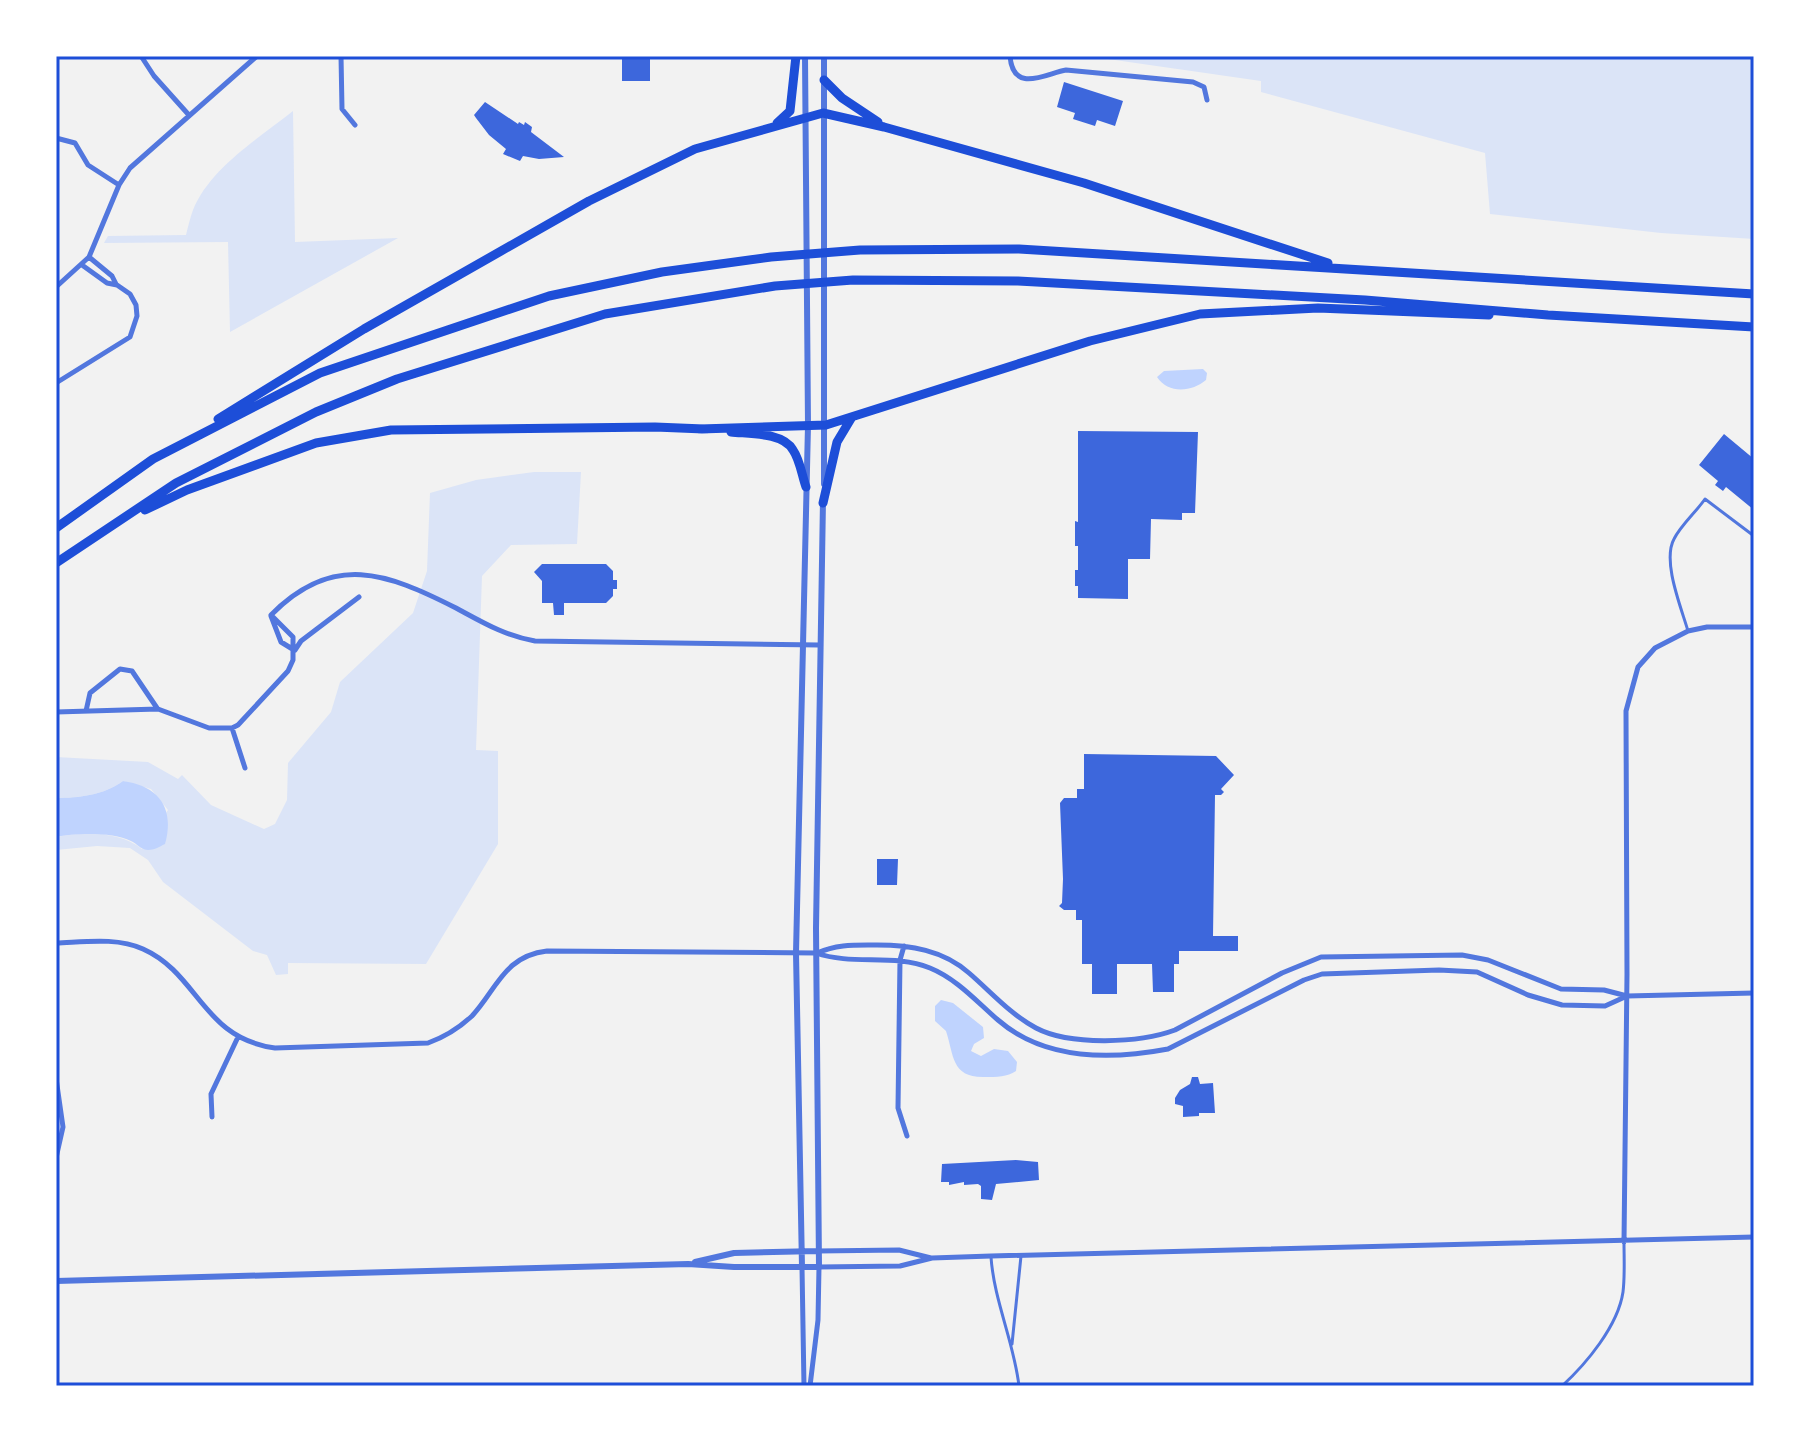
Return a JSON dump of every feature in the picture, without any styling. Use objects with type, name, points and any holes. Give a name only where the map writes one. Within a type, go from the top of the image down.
[{"type":"highway","points":[[771,128],[790,111],[796,56]]},
{"type":"highway","points":[[824,80],[842,98],[884,127]]},
{"type":"highway","points":[[56,528],[153,459],[364,329],[589,201],[695,149],[823,113],[1084,183],[1343,268]]},
{"type":"highway","points":[[153,459],[320,373],[549,296],[662,272],[771,257],[860,250],[1019,249],[1754,294]]},
{"type":"highway","points":[[56,563],[176,483],[316,412],[397,379],[605,314],[775,286],[853,280],[963,279],[1178,289],[1754,327]]},
{"type":"highway","points":[[121,522],[187,490],[260,462],[316,443],[376,432],[826,425],[1090,341],[1200,314],[1318,308],[1475,316],[1548,315]]},
{"type":"highway","points":[[823,503],[837,442],[853,416]]},
{"type":"highway","points":[[700,429],[783,441],[794,451],[806,487]]},
{"type":"street","points":[[141,56],[154,76],[188,114]]},
{"type":"street","points":[[56,287],[89,257],[119,185],[130,168],[257,56]]},
{"type":"street","points":[[341,56],[342,109],[355,125]]},
{"type":"street","points":[[805,56],[808,425],[796,953],[807,1386]]},
{"type":"street","points":[[807,1386],[818,1320],[819,1267],[816,953],[819,645],[826,425],[822,217],[824,56]]},
{"type":"street","points":[[1010,56],[1011,64],[1020,76],[1031,80],[1066,70],[1193,82],[1204,87],[1207,100]]},
{"type":"street","points":[[56,138],[75,143],[88,165],[119,185]]},
{"type":"street","points":[[89,257],[112,276],[117,285]]},
{"type":"street","points":[[56,383],[130,337],[137,316],[130,294],[117,285],[107,283],[82,265]]},
{"type":"street","points":[[271,615],[285,601],[314,583],[333,577],[365,574],[384,577],[416,589],[512,637],[523,639],[819,645]]},
{"type":"street","points":[[294,650],[301,641],[359,597]]},
{"type":"street","points":[[271,615],[281,642],[294,650]]},
{"type":"street","points":[[56,712],[158,709],[209,728],[232,728],[288,671],[294,650],[293,637],[271,615]]},
{"type":"street","points":[[1624,1242],[1626,711],[1638,667],[1655,648],[1688,631],[1707,627],[1754,627]]},
{"type":"street","points":[[86,711],[90,693],[120,669],[127,668],[158,709]]},
{"type":"street","points":[[232,728],[245,768]]},
{"type":"street","points":[[56,943],[122,943],[143,949],[179,976],[220,1025],[259,1046],[275,1048],[428,1043],[444,1037],[473,1015],[509,968],[540,952],[816,953],[835,960],[900,960],[935,970],[959,984],[1020,1037],[1068,1054],[1119,1054],[1168,1049],[1304,980],[1322,974],[1439,970],[1477,972],[1528,995],[1562,1005],[1605,1006],[1627,996]]},
{"type":"street","points":[[816,953],[836,945],[904,946],[933,952],[967,971],[1013,1014],[1039,1030],[1068,1038],[1160,1036],[1282,973],[1321,957],[1462,955],[1488,960],[1561,989],[1604,990],[1627,996],[1754,993]]},
{"type":"street","points":[[904,946],[900,960],[898,1108],[907,1136]]},
{"type":"street","points":[[212,1117],[211,1094],[238,1037]]},
{"type":"street","points":[[56,1078],[63,1127],[56,1158]]},
{"type":"street","points":[[56,1281],[688,1264],[734,1267],[900,1266],[932,1258],[1754,1237]]},
{"type":"street","points":[[688,1264],[734,1253],[802,1251],[899,1250],[932,1258]]},
{"type":"lane","points":[[1688,631],[1671,570],[1673,540],[1705,499],[1754,536]]},
{"type":"lane","points":[[1562,1386],[1597,1348],[1613,1319],[1623,1295],[1624,1242]]},
{"type":"lane","points":[[1012,1347],[1021,1255]]},
{"type":"lane","points":[[991,1256],[1019,1386]]},
{"type":"shaded area","points":[[1087,56],[1754,56],[1754,239],[1661,233],[1490,214],[1485,153],[1261,92],[1261,81]]},
{"type":"shaded area","points":[[293,111],[295,242],[398,238],[230,332],[228,242],[104,243],[108,236],[186,235],[193,210],[211,181],[236,155]]},
{"type":"shaded area","points":[[534,472],[581,472],[577,544],[511,545],[482,576],[476,750],[498,751],[498,844],[426,964],[288,963],[288,974],[276,975],[267,955],[253,951],[163,882],[148,860],[130,848],[97,846],[56,850],[56,837],[78,834],[112,836],[142,849],[168,810],[151,789],[123,781],[91,795],[56,798],[56,757],[148,762],[178,779],[182,775],[211,805],[264,829],[275,824],[287,800],[288,763],[331,712],[340,682],[413,613],[427,571],[430,493],[476,480]]},
{"type":"water","points":[[1203,369],[1207,373],[1206,380],[1187,389],[1174,389],[1157,377],[1164,371]]},
{"type":"water","points":[[123,781],[146,788],[161,801],[168,820],[165,844],[148,850],[114,836],[84,834],[56,837],[56,798],[91,795]]},
{"type":"water","points":[[941,1000],[953,1003],[983,1027],[984,1038],[974,1044],[971,1051],[981,1056],[994,1049],[1008,1051],[1017,1062],[1016,1071],[1005,1076],[985,1077],[966,1074],[960,1069],[946,1031],[935,1021],[935,1006]]},
{"type":"building","points":[[622,56],[650,56],[650,81],[622,81]]},
{"type":"building","points":[[1064,82],[1123,101],[1115,126],[1097,120],[1095,126],[1073,119],[1075,113],[1057,107]]},
{"type":"building","points":[[485,102],[518,124],[524,125],[525,122],[532,127],[531,132],[564,157],[539,159],[523,156],[520,161],[503,154],[506,149],[489,135],[474,115]]},
{"type":"building","points":[[1078,431],[1198,432],[1195,513],[1182,513],[1182,520],[1151,519],[1150,559],[1128,559],[1128,599],[1078,598],[1078,586],[1075,586],[1078,546],[1075,546],[1075,521],[1078,522]]},
{"type":"building","points":[[1724,434],[1754,459],[1754,510],[1726,487],[1723,491],[1715,485],[1718,481],[1699,465]]},
{"type":"building","points":[[542,564],[606,564],[613,571],[613,580],[617,580],[617,589],[613,589],[613,596],[606,603],[564,603],[564,615],[554,615],[553,603],[542,603],[542,581],[534,572]]},
{"type":"building","points":[[1084,754],[1216,756],[1234,775],[1221,789],[1224,792],[1215,795],[1213,936],[1238,936],[1238,951],[1179,951],[1179,964],[1174,964],[1174,992],[1153,992],[1152,964],[1117,964],[1117,994],[1092,994],[1092,964],[1082,964],[1082,920],[1076,920],[1076,910],[1064,910],[1059,906],[1062,903],[1063,879],[1060,803],[1064,798],[1077,798],[1077,789],[1084,789]]},
{"type":"building","points":[[877,859],[898,859],[897,885],[877,885]]},
{"type":"building","points":[[1192,1077],[1198,1077],[1200,1084],[1213,1083],[1215,1113],[1183,1117],[1183,1106],[1175,1104],[1175,1098],[1180,1090],[1190,1084]]},
{"type":"building","points":[[1016,1160],[1038,1162],[1039,1180],[996,1184],[992,1200],[981,1199],[981,1186],[978,1184],[964,1185],[964,1182],[949,1185],[949,1182],[941,1182],[942,1164]]}]
